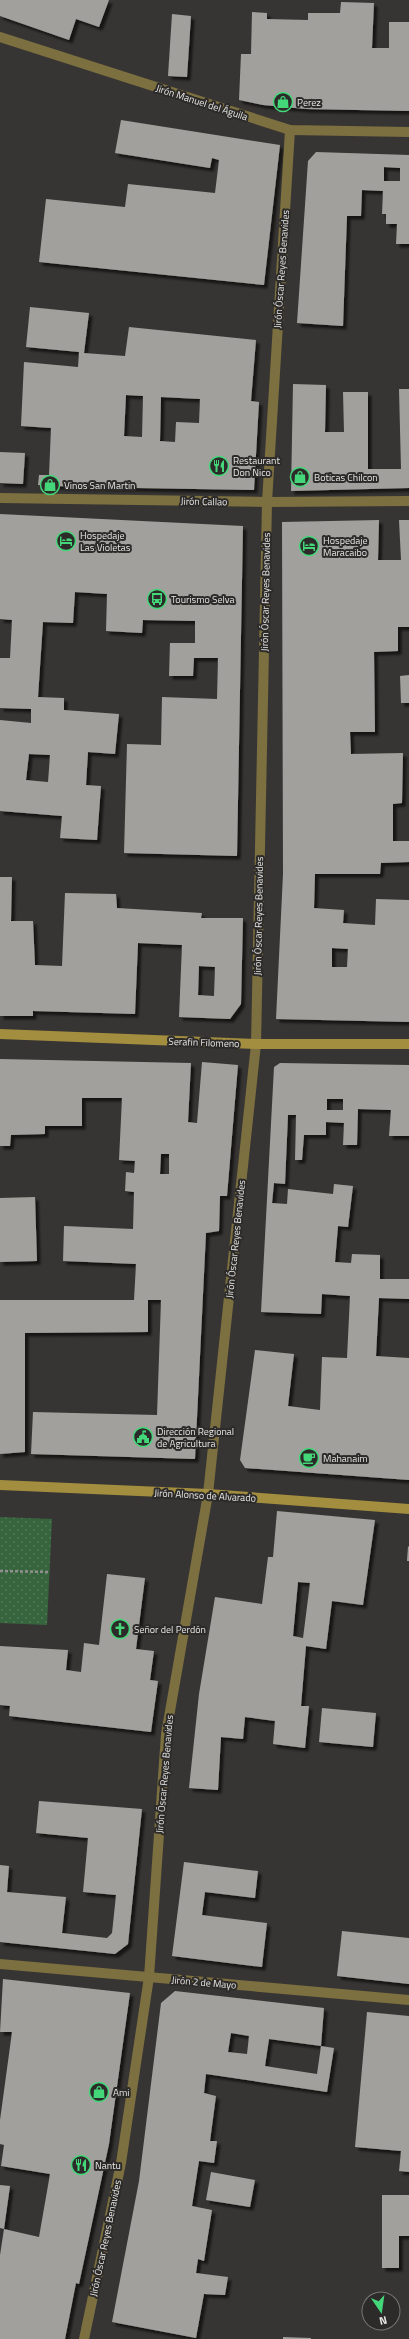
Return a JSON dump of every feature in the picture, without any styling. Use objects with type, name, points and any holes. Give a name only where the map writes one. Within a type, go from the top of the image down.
[{"type":"main road","name":"Serafin Filomeno","points":[[0,1034],[256,1044],[409,1044]]},
{"type":"main road","name":"Jirón Alonso de Alvarado","points":[[0,1486],[208,1494],[409,1509]]},
{"type":"street","name":"Jirón Manuel del Águila","points":[[0,37],[290,130],[409,132]]},
{"type":"street","name":"Jirón Óscar Reyes Benavides","points":[[84,2339],[121,2163],[149,1977],[166,1734],[208,1494],[256,1044],[267,502],[290,130]]},
{"type":"street","name":"Jirón Callao","points":[[0,498],[267,502],[409,501]]},
{"type":"street","name":"Jirón 2 de Mayo","points":[[0,1964],[409,2000]]},
{"type":"path","points":[[0,1571],[50,1572]]},
{"type":"green space","points":[[0,1517],[52,1519],[47,1625],[0,1623]]},
{"type":"building","points":[[0,0],[109,0],[99,27],[76,19],[69,40],[0,16]]},
{"type":"building","points":[[341,2],[374,3],[372,48],[389,48],[389,22],[409,22],[409,111],[306,109],[263,105],[239,100],[241,54],[251,54],[252,12],[267,13],[267,19],[308,20],[308,13],[340,13]]},
{"type":"building","points":[[172,14],[191,16],[187,77],[168,76]]},
{"type":"building","points":[[121,120],[280,145],[264,285],[39,262],[46,199],[125,207],[128,184],[215,193],[219,160],[212,158],[210,168],[115,153]]},
{"type":"building","points":[[316,152],[409,155],[409,244],[396,244],[397,224],[386,224],[386,214],[382,214],[383,191],[362,190],[361,216],[347,216],[343,326],[297,323],[308,161]],"holes":[[[384,167],[400,168],[400,181],[384,181]]]},
{"type":"building","points":[[30,307],[89,313],[84,353],[125,356],[129,327],[256,340],[251,401],[259,402],[254,490],[38,485],[39,475],[49,475],[51,428],[21,426],[24,362],[78,367],[79,352],[26,347]],"holes":[[[126,395],[143,396],[142,437],[124,436]],[[161,397],[200,399],[199,423],[176,422],[175,442],[160,441]]]},
{"type":"building","points":[[293,384],[326,385],[325,432],[344,432],[343,392],[368,392],[368,469],[401,469],[399,389],[409,389],[409,488],[291,491]]},
{"type":"building","points":[[0,452],[25,453],[23,484],[0,483]]},
{"type":"building","points":[[0,514],[243,526],[237,856],[124,853],[127,744],[161,745],[162,697],[217,699],[218,658],[194,658],[193,676],[169,676],[170,643],[195,643],[195,621],[143,620],[142,633],[106,631],[107,594],[75,592],[73,623],[43,622],[38,697],[64,698],[64,710],[119,714],[115,754],[88,752],[86,785],[101,786],[97,840],[60,838],[62,816],[0,811],[0,720],[31,723],[31,709],[0,708],[0,658],[10,658],[12,620],[0,619]],"holes":[[[29,754],[50,755],[48,782],[26,780]]]},
{"type":"building","points":[[379,520],[378,560],[401,560],[399,520],[409,520],[409,627],[398,627],[398,651],[374,652],[375,732],[350,732],[351,754],[403,753],[402,803],[393,804],[393,841],[409,841],[409,862],[381,863],[380,874],[315,874],[314,908],[344,910],[343,923],[375,925],[376,899],[409,900],[409,1022],[276,1019],[283,874],[282,522]],"holes":[[[332,948],[348,949],[347,967],[332,967]]]},
{"type":"building","points":[[409,675],[409,703],[401,703],[400,676]]},
{"type":"building","points":[[0,877],[12,877],[11,921],[33,921],[35,965],[62,966],[65,893],[116,894],[117,908],[202,913],[201,918],[243,918],[241,1004],[230,1019],[179,1017],[182,945],[138,943],[135,1014],[33,1011],[33,1016],[0,1016]],"holes":[[[199,966],[215,967],[214,996],[198,995]]]},
{"type":"building","points":[[0,1059],[191,1063],[188,1122],[197,1123],[202,1062],[238,1065],[227,1196],[220,1196],[219,1231],[206,1233],[195,1459],[31,1454],[33,1412],[157,1415],[161,1300],[148,1300],[148,1332],[25,1333],[25,1452],[0,1454],[0,1300],[134,1300],[136,1264],[63,1261],[64,1226],[133,1229],[134,1192],[125,1191],[126,1172],[134,1173],[135,1161],[119,1160],[122,1098],[82,1098],[82,1126],[45,1126],[45,1134],[11,1135],[10,1146],[0,1146]],"holes":[[[161,1154],[169,1154],[169,1174],[160,1174]]]},
{"type":"building","points":[[280,1063],[409,1065],[409,1136],[389,1136],[391,1110],[358,1109],[357,1145],[343,1145],[344,1123],[326,1122],[326,1135],[304,1135],[302,1160],[295,1160],[296,1115],[288,1115],[285,1184],[274,1183],[272,1203],[287,1204],[288,1189],[333,1194],[334,1184],[353,1186],[348,1227],[338,1226],[335,1262],[351,1263],[352,1254],[380,1255],[380,1279],[409,1279],[409,1299],[379,1298],[376,1356],[409,1358],[409,1480],[245,1468],[240,1460],[255,1350],[294,1354],[288,1406],[320,1410],[322,1357],[347,1358],[350,1296],[322,1294],[321,1314],[261,1312],[274,1067]],"holes":[[[327,1099],[343,1099],[343,1110],[327,1110]]]},
{"type":"building","points":[[35,1197],[37,1261],[0,1262],[0,1198]]},
{"type":"building","points":[[277,1511],[375,1520],[363,1605],[332,1601],[326,1649],[306,1646],[301,1706],[309,1706],[305,1748],[273,1744],[275,1721],[245,1717],[243,1739],[221,1737],[218,1790],[189,1788],[199,1694],[215,1597],[262,1604],[268,1557],[273,1557]],"holes":[[[298,1582],[310,1583],[303,1638],[293,1636]]]},
{"type":"building","points":[[408,1546],[409,1561],[407,1561]]},
{"type":"building","points":[[107,1574],[145,1578],[136,1649],[154,1651],[150,1680],[158,1681],[151,1732],[9,1716],[10,1706],[0,1705],[0,1646],[68,1650],[66,1670],[81,1672],[84,1643],[99,1645]]},
{"type":"building","points":[[322,1708],[376,1713],[373,1747],[319,1742]]},
{"type":"building","points":[[39,1801],[142,1809],[128,1944],[115,1954],[0,1942],[0,1865],[9,1866],[7,1892],[66,1897],[62,1933],[107,1938],[112,1933],[116,1895],[83,1892],[88,1838],[36,1833]]},
{"type":"building","points":[[184,1862],[258,1871],[255,1898],[205,1892],[202,1915],[267,1923],[262,1967],[172,1956]]},
{"type":"building","points":[[342,1931],[409,1938],[409,1984],[337,1976]]},
{"type":"building","points":[[3,1979],[130,1993],[109,2144],[79,2284],[76,2283],[65,2339],[0,2339],[0,2255],[4,2229],[39,2237],[50,2174],[1,2166],[4,2145],[0,2144],[0,2120],[12,2032],[0,2032]]},
{"type":"building","points":[[175,1991],[324,2008],[321,2046],[334,2048],[327,2092],[206,2074],[204,2093],[216,2096],[210,2141],[217,2141],[214,2163],[199,2161],[192,2206],[212,2210],[204,2261],[198,2259],[196,2273],[228,2277],[225,2295],[204,2294],[196,2338],[112,2322],[139,2181],[161,2003]],"holes":[[[231,2033],[249,2036],[247,2054],[228,2052]],[[269,2039],[321,2046],[317,2074],[265,2066]]]},
{"type":"building","points":[[367,2012],[409,2016],[409,2172],[399,2171],[401,2151],[355,2147]]},
{"type":"building","points":[[211,2172],[255,2180],[250,2207],[206,2200]]},
{"type":"building","points":[[0,2185],[10,2186],[4,2229],[0,2228]]},
{"type":"building","points":[[382,2195],[409,2195],[409,2236],[399,2236],[399,2268],[382,2268]]},
{"type":"building","points":[[283,2337],[311,2338],[311,2339],[283,2339]]},
{"type":"place","name":"Perez","points":[[283,102]]},
{"type":"place","name":"Restaurant Don Nico","points":[[219,466]]},
{"type":"place","name":"Boticas Chilcon","points":[[300,477]]},
{"type":"place","name":"Vinos San Martin","points":[[50,485]]},
{"type":"place","name":"Hospedaje Las Violetas","points":[[66,541]]},
{"type":"place","name":"Hospedaje Maracaibo","points":[[309,546]]},
{"type":"place","name":"Tourismo Selva","points":[[157,599]]},
{"type":"place","name":"Dirección Regional de Agricultura","points":[[143,1437]]},
{"type":"place","name":"Mahanaim","points":[[309,1458]]},
{"type":"place","name":"Señor del Perdón","points":[[120,1629]]},
{"type":"place","name":"Ami","points":[[99,2092]]},
{"type":"place","name":"Nantu","points":[[81,2165]]}]
